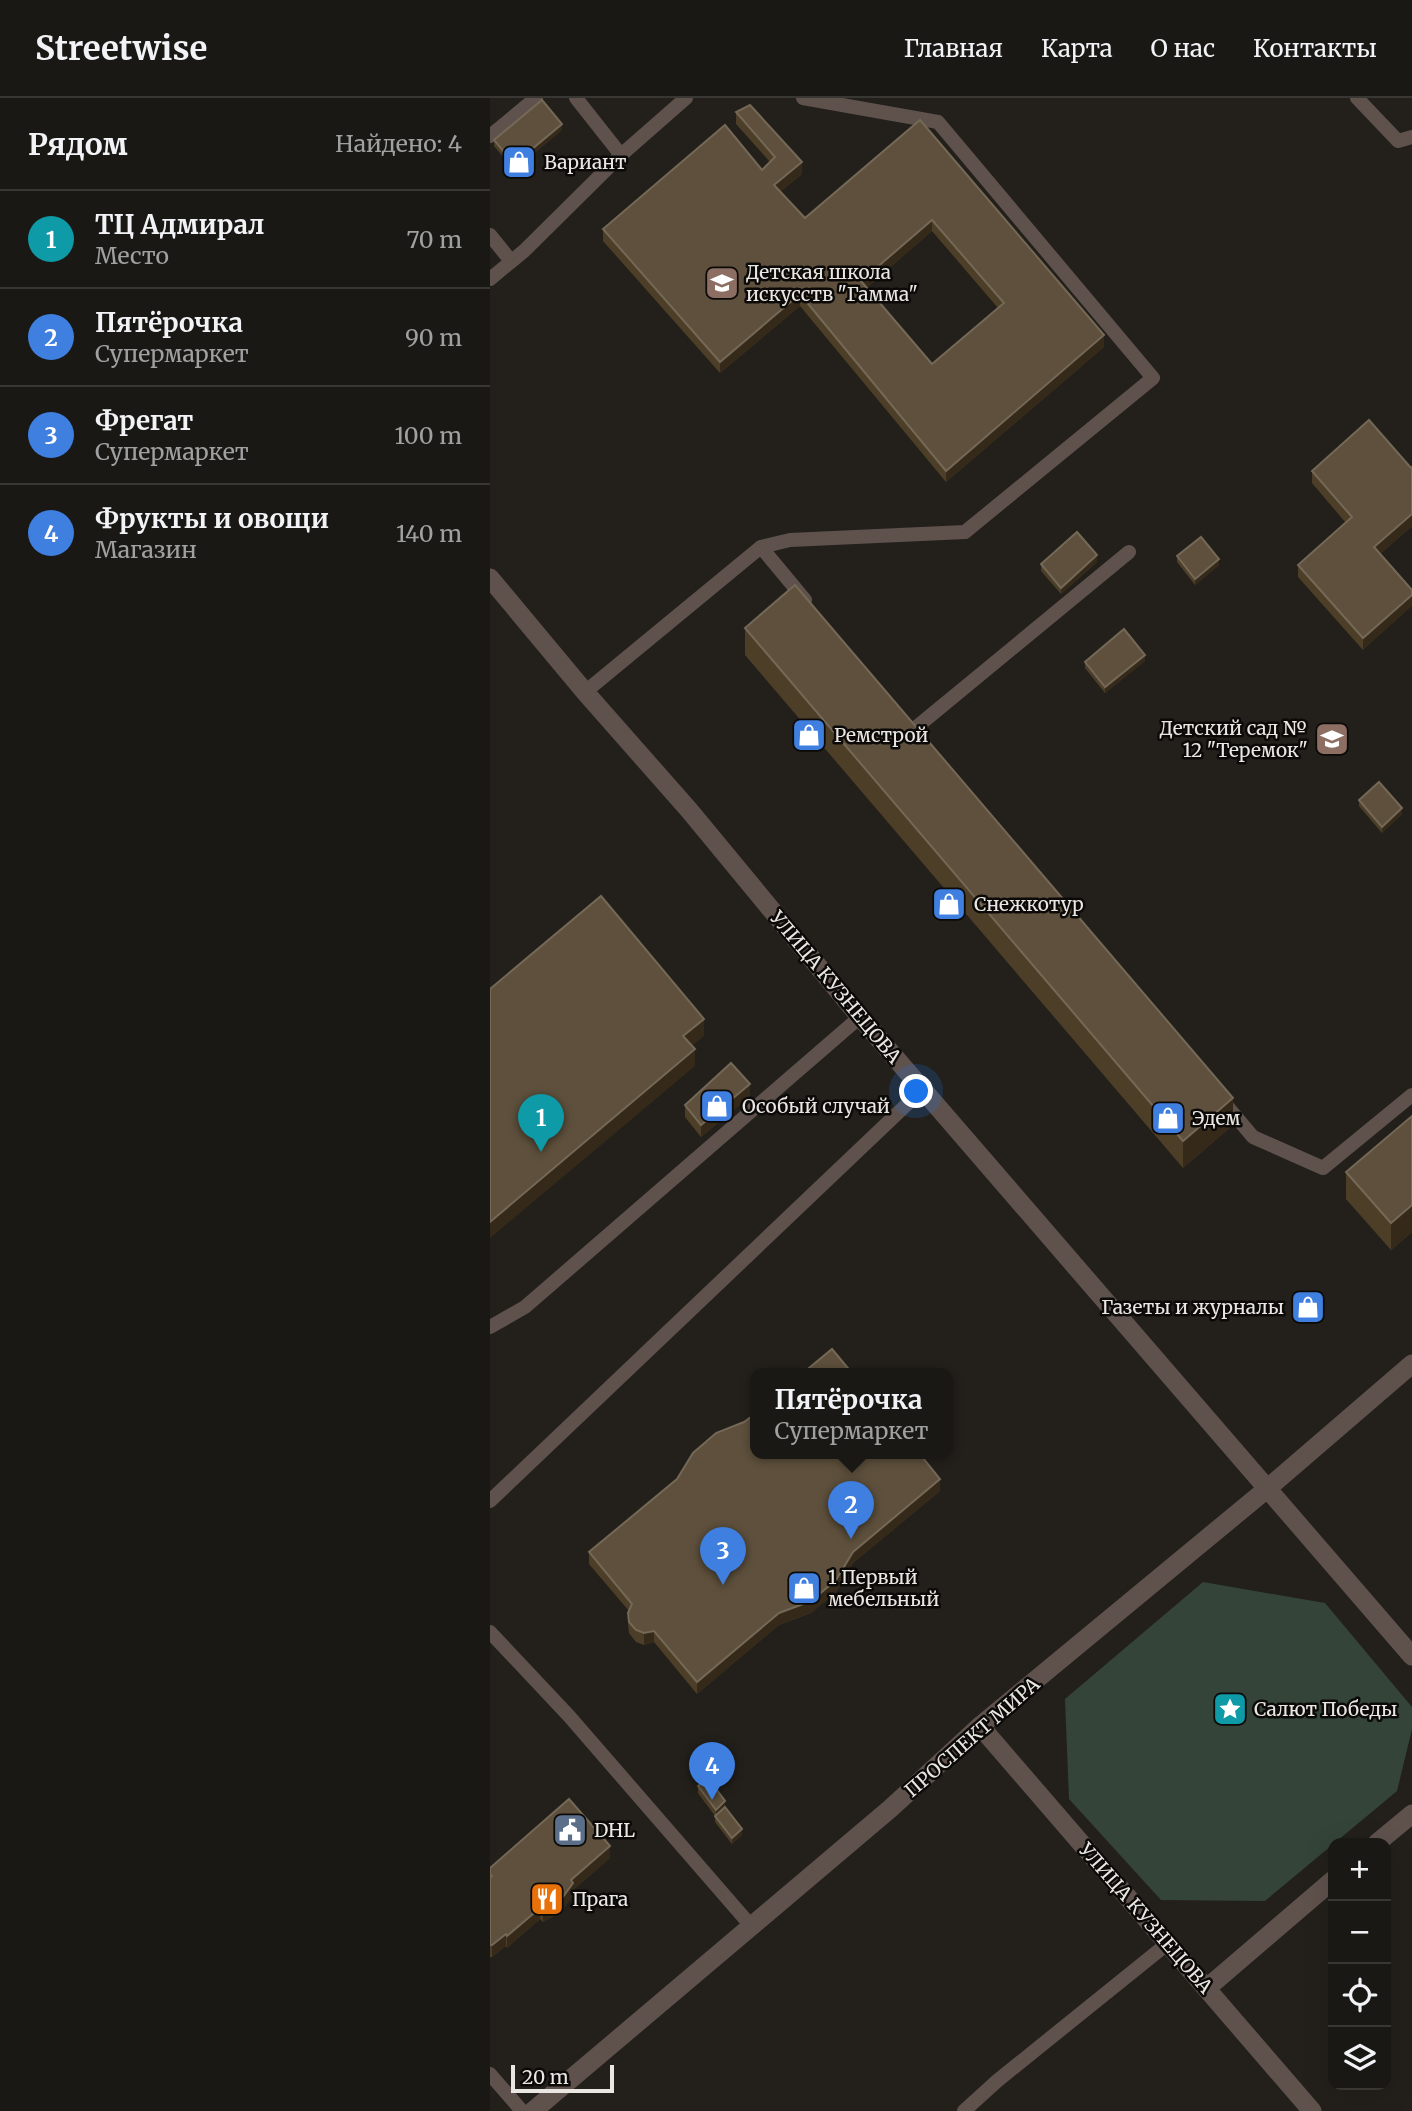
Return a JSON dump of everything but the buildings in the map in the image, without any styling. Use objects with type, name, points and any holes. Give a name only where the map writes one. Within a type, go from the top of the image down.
[{"type":"street","name":"УЛИЦА КУЗНЕЦОВА","points":[[490,578],[860,1017],[1412,1656]]},
{"type":"street","name":"ПРОСПЕКТ МИРА","points":[[533,2111],[891,1808],[980,1726],[1268,1488],[1412,1364]]},
{"type":"street","name":"УЛИЦА КУЗНЕЦОВА","points":[[980,1726],[1312,2111]]},
{"type":"street","points":[[1383,1838],[1412,1814]]},
{"type":"street","points":[[1207,1987],[1328,1884]]},
{"type":"lane","points":[[490,136],[536,98]]},
{"type":"lane","points":[[576,98],[621,155]]},
{"type":"lane","points":[[490,279],[621,155],[686,98]]},
{"type":"lane","points":[[585,692],[761,547],[790,540],[965,533],[1153,378],[938,122],[803,98]]},
{"type":"lane","points":[[1357,98],[1398,141],[1412,137]]},
{"type":"lane","points":[[490,235],[511,261]]},
{"type":"lane","points":[[761,547],[811,608]]},
{"type":"lane","points":[[913,730],[1129,552]]},
{"type":"lane","points":[[490,1327],[525,1307],[860,1017]]},
{"type":"lane","points":[[1208,1084],[1253,1137],[1323,1168],[1412,1095]]},
{"type":"lane","points":[[490,1501],[923,1089]]},
{"type":"lane","points":[[490,1632],[569,1716],[752,1927]]},
{"type":"lane","points":[[964,2111],[997,2081],[1167,1944]]},
{"type":"lane","points":[[490,2074],[522,2111]]},
{"type":"green space","points":[[1203,1582],[1325,1603],[1412,1707],[1412,1729],[1397,1791],[1341,1838],[1328,1838],[1328,1848],[1265,1901],[1161,1900],[1069,1799],[1065,1699]]},
{"type":"place","name":"Вариант","points":[[519,162]]},
{"type":"place","name":"Детская школа искусств \"Гамма\"","points":[[722,283]]},
{"type":"place","name":"Ремстрой","points":[[809,735]]},
{"type":"place","name":"Детский сад № 12 \"Теремок\"","points":[[1332,739]]},
{"type":"place","name":"Снежкотур","points":[[949,904]]},
{"type":"place","name":"Особый случай","points":[[717,1106]]},
{"type":"place","name":"Эдем","points":[[1168,1118]]},
{"type":"place","name":"ТЦ Адмирал","points":[[541,1152]]},
{"type":"place","name":"Газеты и журналы","points":[[1308,1307]]},
{"type":"place","name":"Пятёрочка","points":[[851,1539]]},
{"type":"place","name":"Фрегат","points":[[723,1585]]},
{"type":"place","name":"1 Первый мебельный","points":[[804,1588]]},
{"type":"place","name":"Салют Победы","points":[[1230,1709]]},
{"type":"place","name":"Фрукты и овощи","points":[[712,1800]]},
{"type":"place","name":"DHL","points":[[570,1830]]},
{"type":"place","name":"Прага","points":[[547,1899]]}]
